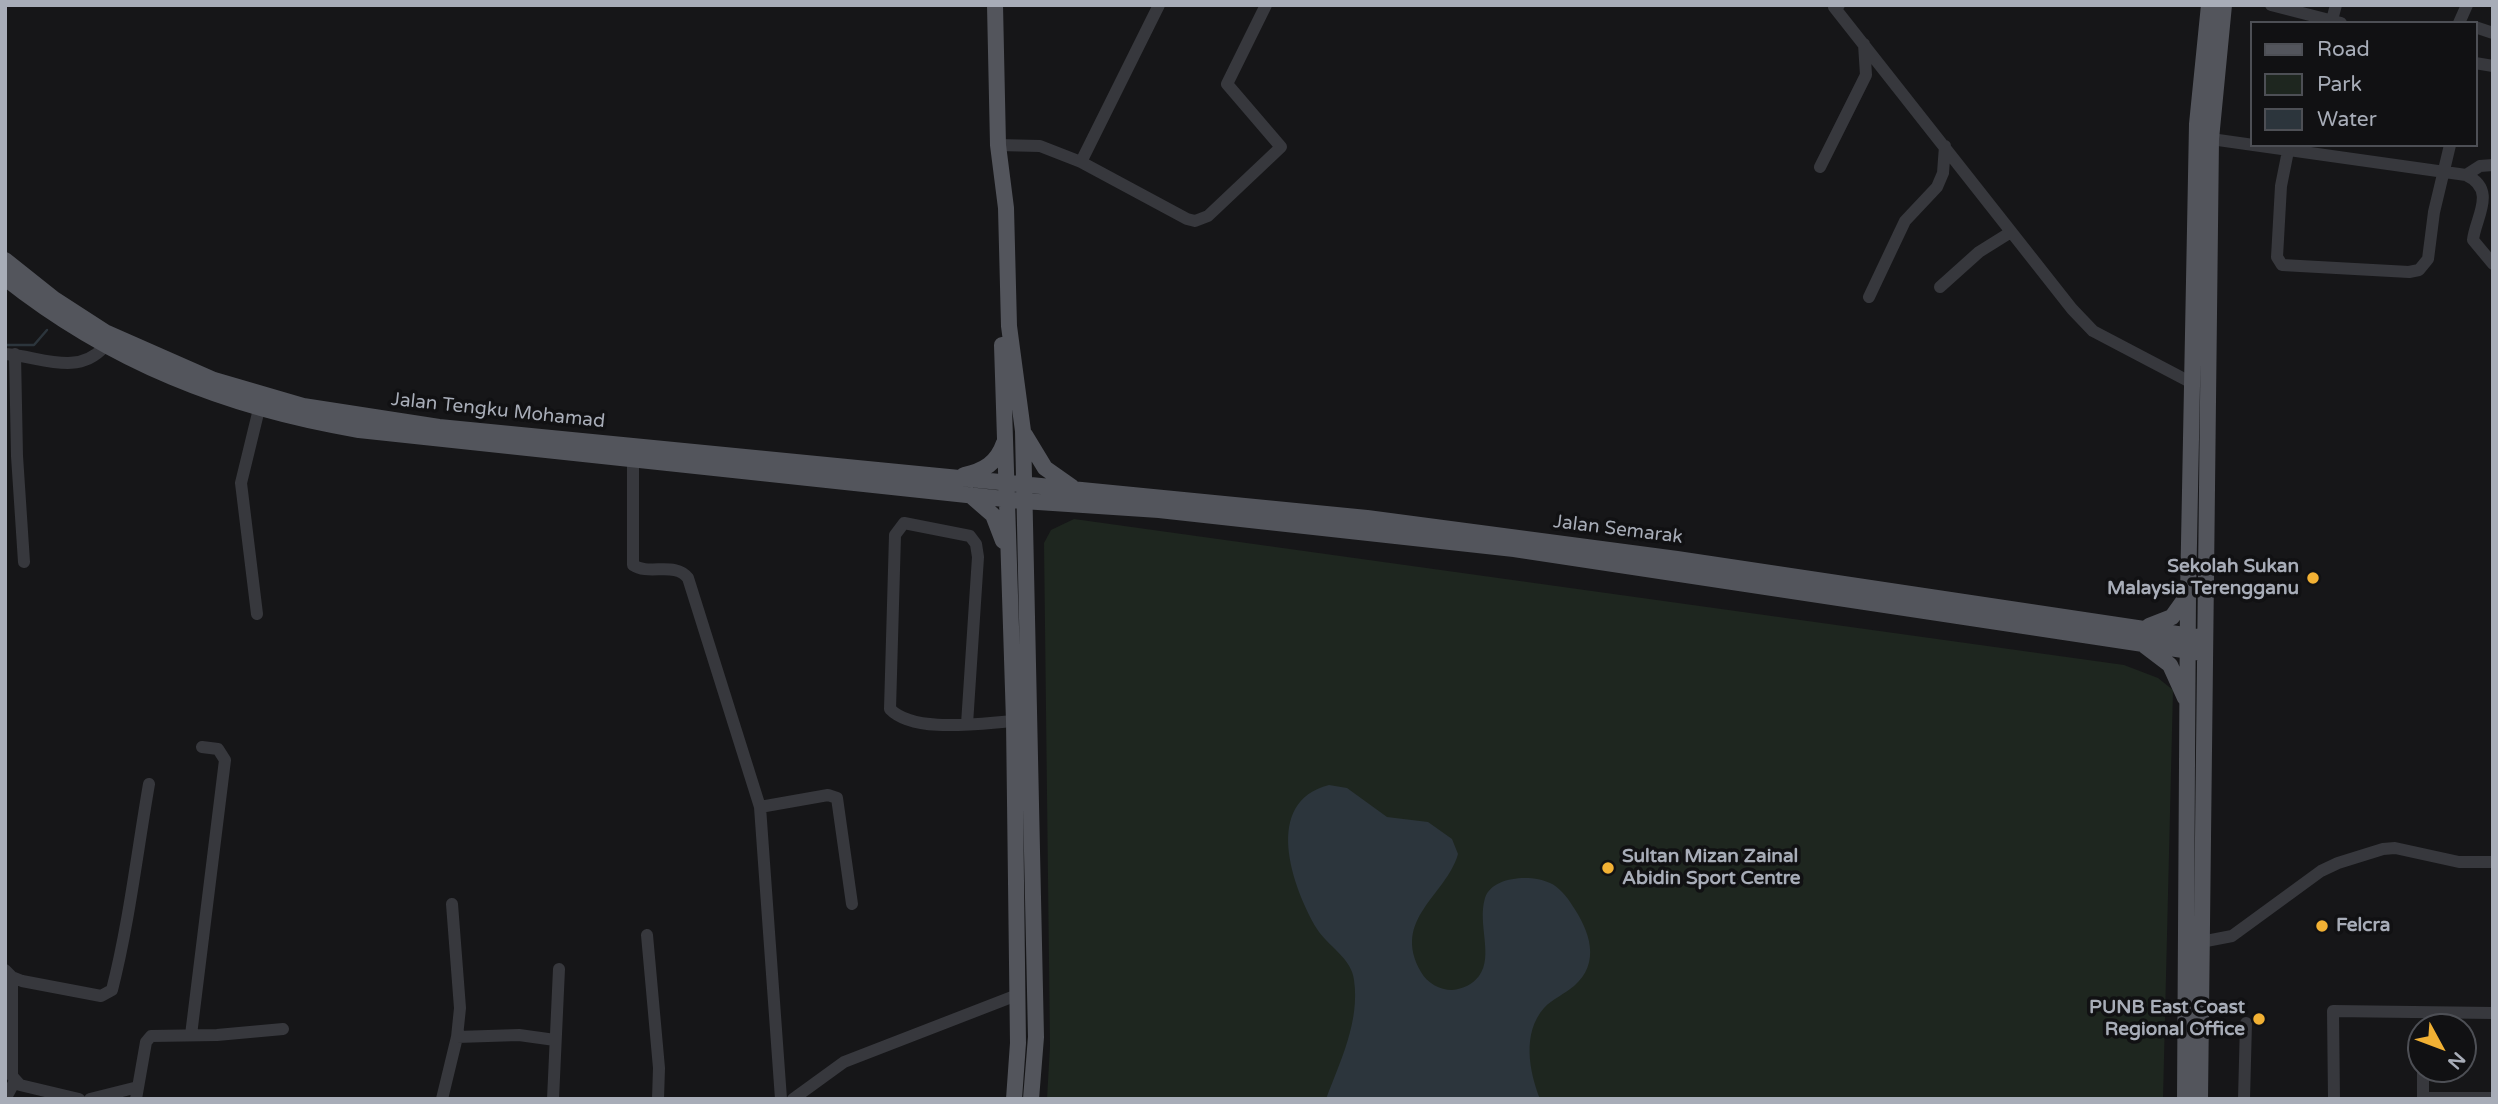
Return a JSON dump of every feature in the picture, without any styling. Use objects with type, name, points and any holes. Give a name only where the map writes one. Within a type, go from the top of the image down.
[{"type":"main road","points":[[995,5],[998,149],[996,209],[1014,721],[1017,995],[1014,1099]]},
{"type":"main road","points":[[2185,1099],[2189,707],[2197,644],[2188,595],[2197,124],[2209,5]]},
{"type":"main road","points":[[2200,1099],[2197,644],[2211,139],[2224,5]]},
{"type":"main road","points":[[998,149],[1006,208],[1009,326],[1023,431],[1036,1037],[1031,1099]]},
{"type":"main road","name":"Jalan Tengku Mohamad","points":[[5,260],[57,309],[104,347],[180,381],[259,410],[359,430],[1023,501]]},
{"type":"main road","name":"Jalan Tengku Mohamad","points":[[5,278],[57,309],[214,380],[313,408],[439,427],[1023,484]]},
{"type":"main road","points":[[1023,431],[1045,468],[1074,489]]},
{"type":"main road","points":[[941,478],[973,473],[989,467],[998,458],[1005,442]]},
{"type":"main road","name":"Jalan Semarak","points":[[1023,484],[1381,520],[1677,559],[2197,644]]},
{"type":"main road","points":[[970,495],[993,515],[1008,560]]},
{"type":"main road","name":"Jalan Semarak","points":[[1023,501],[1159,510],[1514,549],[2139,634]]},
{"type":"main road","points":[[1024,537],[1038,516],[1064,504]]},
{"type":"main road","points":[[2188,595],[2172,617],[2139,634],[2170,665],[2189,707]]},
{"type":"street","points":[[1081,162],[1159,5]]},
{"type":"street","points":[[998,149],[1040,146],[1081,162],[1195,221],[1224,202],[1281,147],[1227,84],[1266,5]]},
{"type":"street","points":[[1839,5],[1834,7],[2011,232],[2093,331],[2192,383]]},
{"type":"street","points":[[2271,5],[2333,21]]},
{"type":"street","points":[[1820,167],[1866,75],[1864,44]]},
{"type":"street","points":[[2211,139],[2250,145]]},
{"type":"street","points":[[1869,297],[1905,221],[1937,187],[1943,173],[1945,146]]},
{"type":"street","points":[[2262,147],[2466,175],[2479,186],[2483,205],[2473,240],[2493,264]]},
{"type":"street","points":[[2288,151],[2281,186],[2277,257],[2287,266],[2419,270],[2428,259],[2434,212],[2450,147]]},
{"type":"street","points":[[2466,175],[2480,166],[2493,165]]},
{"type":"street","points":[[1940,287],[1979,252],[2011,232]]},
{"type":"street","points":[[24,562],[10,354],[79,364],[93,359],[104,347]]},
{"type":"street","points":[[257,614],[240,482],[259,410]]},
{"type":"street","points":[[633,459],[633,565],[643,569],[676,570],[688,578],[760,807],[781,1099]]},
{"type":"street","points":[[967,724],[978,557],[976,544],[966,534],[904,523],[895,535],[890,709],[902,719],[939,724],[967,724],[1031,720]]},
{"type":"street","points":[[191,1035],[225,761],[218,749],[202,747]]},
{"type":"street","points":[[79,1099],[15,1081],[10,1072],[9,974],[101,996],[112,990],[128,928],[128,901],[149,784]]},
{"type":"street","points":[[760,807],[828,795],[837,797],[852,904]]},
{"type":"street","points":[[2201,942],[2232,936],[2321,872],[2338,863],[2383,849],[2395,848],[2459,862],[2493,862]]},
{"type":"street","points":[[442,1099],[457,1037],[460,1008],[452,904]]},
{"type":"street","points":[[646,935],[659,1068],[658,1099]]},
{"type":"street","points":[[553,1099],[559,969]]},
{"type":"street","points":[[793,1099],[845,1062],[1017,995]]},
{"type":"street","points":[[2334,1099],[2333,1011],[2493,1013]]},
{"type":"street","points":[[2244,1099],[2246,1023]]},
{"type":"street","points":[[90,1099],[137,1093],[146,1042],[151,1036],[283,1029]]},
{"type":"street","points":[[457,1037],[519,1035],[555,1040]]},
{"type":"street","points":[[5,1099],[15,1081]]},
{"type":"street","points":[[2423,1098],[2493,1098]]},
{"type":"green space","name":"Sultan Mizan Zainal Abidin Sport Centre","points":[[1074,519],[2124,665],[2158,678],[2173,690],[2163,1099],[1047,1099],[1050,1046],[1044,543],[1051,530]]},
{"type":"water","points":[[1329,785],[1347,788],[1387,817],[1428,822],[1452,839],[1458,854],[1452,869],[1416,922],[1412,937],[1413,953],[1421,972],[1430,983],[1438,987],[1447,990],[1460,989],[1479,976],[1485,959],[1483,908],[1485,898],[1496,885],[1513,879],[1542,880],[1563,892],[1570,902],[1588,936],[1590,957],[1582,977],[1544,1008],[1533,1029],[1530,1040],[1531,1064],[1540,1099],[1326,1099],[1343,1056],[1351,1026],[1354,980],[1349,966],[1317,929],[1308,911],[1292,869],[1288,848],[1289,827],[1295,809],[1308,794]]},
{"type":"waterway","points":[[5,345],[34,345],[47,330]]},
{"type":"place","name":"Sekolah Sukan Malaysia Terengganu","points":[[2313,578]]},
{"type":"place","name":"Sultan Mizan Zainal Abidin Sport Centre","points":[[1608,868]]},
{"type":"place","name":"Felcra","points":[[2322,926]]},
{"type":"place","name":"PUNB East Coast Regional Office","points":[[2259,1019]]}]
